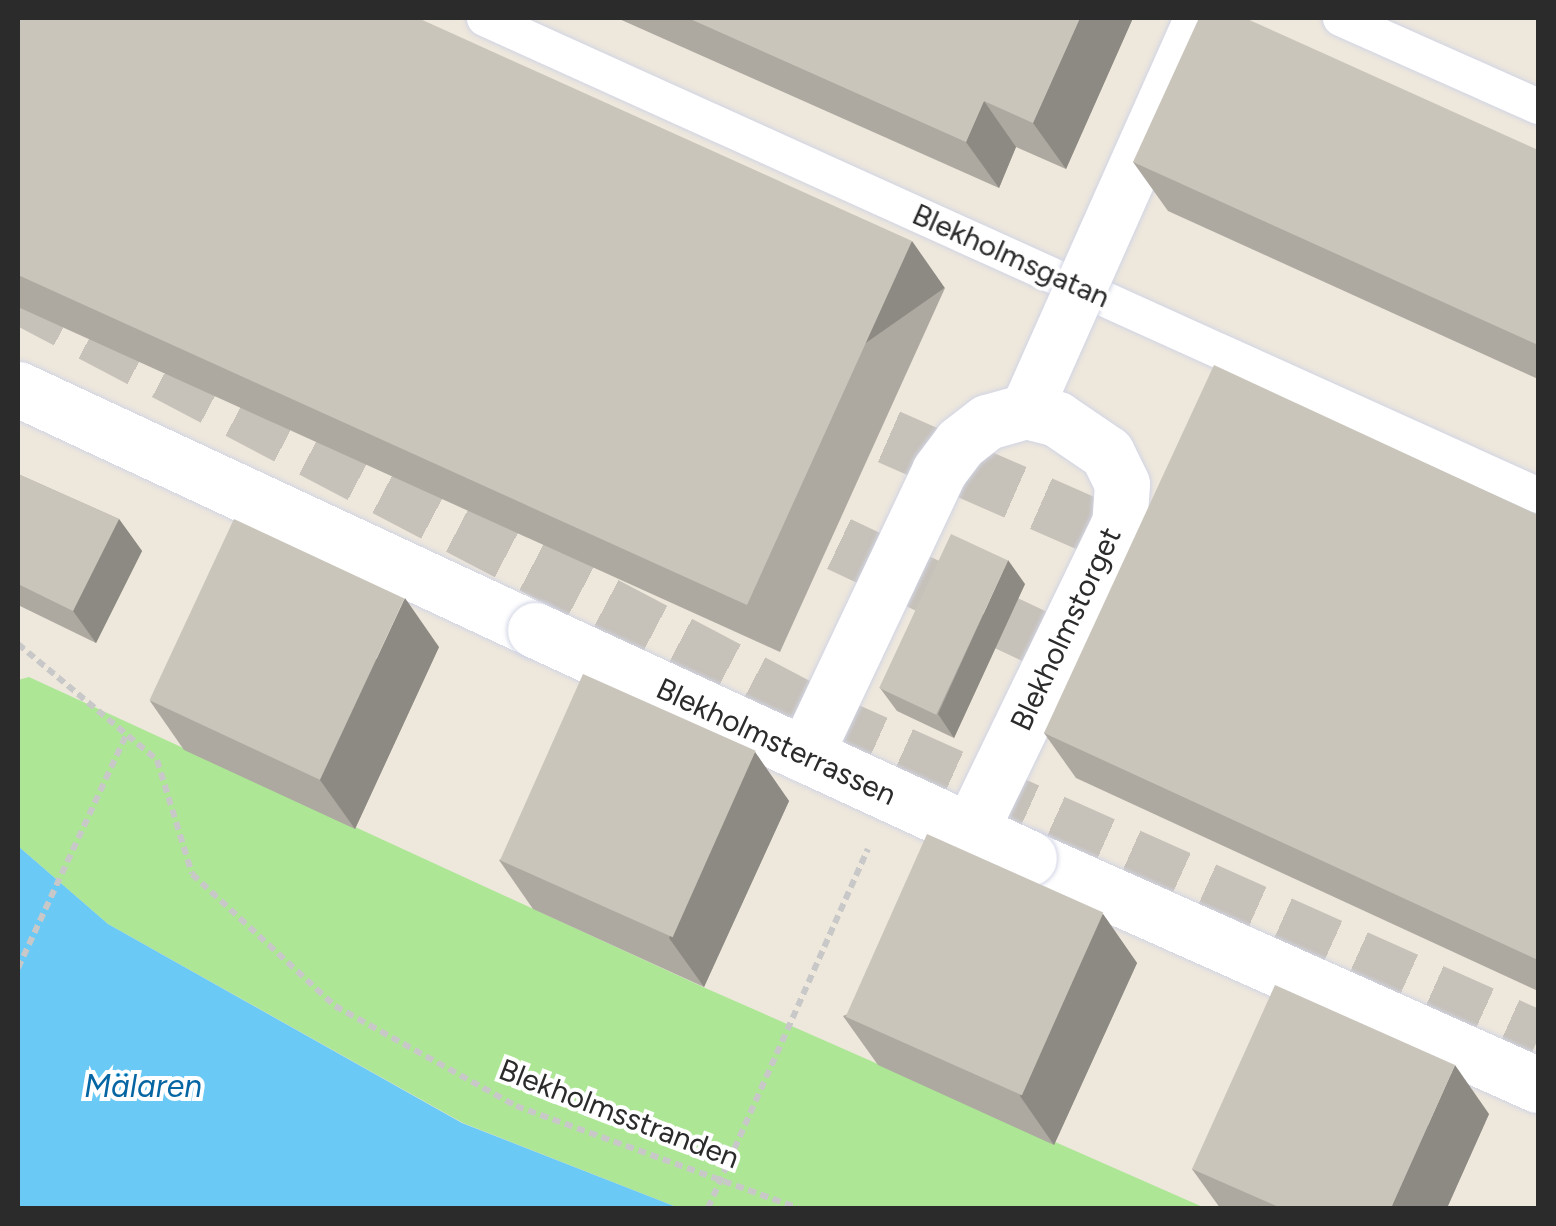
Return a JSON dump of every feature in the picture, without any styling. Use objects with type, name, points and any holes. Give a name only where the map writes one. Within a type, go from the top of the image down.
[{"type":"street","points":[[804,755],[939,471],[987,422],[1026,411],[1201,18]]},
{"type":"street","name":"Blekholmsterrassen","points":[[18,388],[970,832],[1538,1085]]},
{"type":"street","name":"Blekholmstorget","points":[[970,832],[1119,523],[1122,484],[1107,453],[1084,432],[1026,411]]},
{"type":"lane","name":"Blekholmsgatan","points":[[484,18],[1538,495]]},
{"type":"lane","points":[[1340,18],[1538,106]]},
{"type":"path","name":"Blekholmsstranden","points":[[18,644],[157,760],[192,874],[335,1006],[516,1106],[723,1176],[798,1208]]},
{"type":"path","points":[[18,968],[126,735]]},
{"type":"path","points":[[708,1208],[856,876]]},
{"type":"green space","points":[[29,677],[703,987],[1205,1208],[679,1208],[463,1123],[108,924],[18,846],[18,680]]},
{"type":"water","name":"Mälaren","points":[[18,846],[108,924],[462,1123],[679,1208],[18,1208]]},
{"type":"building","points":[[18,18],[418,18],[912,241],[747,605],[18,275]]},
{"type":"building","points":[[688,18],[1080,18],[1033,123],[984,101],[966,142]]},
{"type":"building","points":[[1199,18],[1245,18],[1538,150],[1538,345],[1133,162]]},
{"type":"building","points":[[1214,365],[1538,515],[1538,960],[1044,733]]},
{"type":"building","points":[[18,474],[119,519],[73,611],[18,584]]},
{"type":"building","points":[[234,519],[404,598],[320,780],[149,700]]},
{"type":"building","points":[[951,534],[1008,561],[936,715],[879,688]]},
{"type":"building","points":[[583,674],[756,751],[673,937],[500,860]]},
{"type":"building","points":[[927,834],[1103,913],[1022,1095],[846,1017]]},
{"type":"building","points":[[1275,985],[1455,1065],[1391,1208],[1281,1208],[1192,1169]]},
{"type":"tunnel","points":[[18,295],[826,720],[1538,1038]]},
{"type":"tunnel","points":[[813,403],[1155,553]]},
{"type":"tunnel","points":[[764,508],[1102,668]]}]
